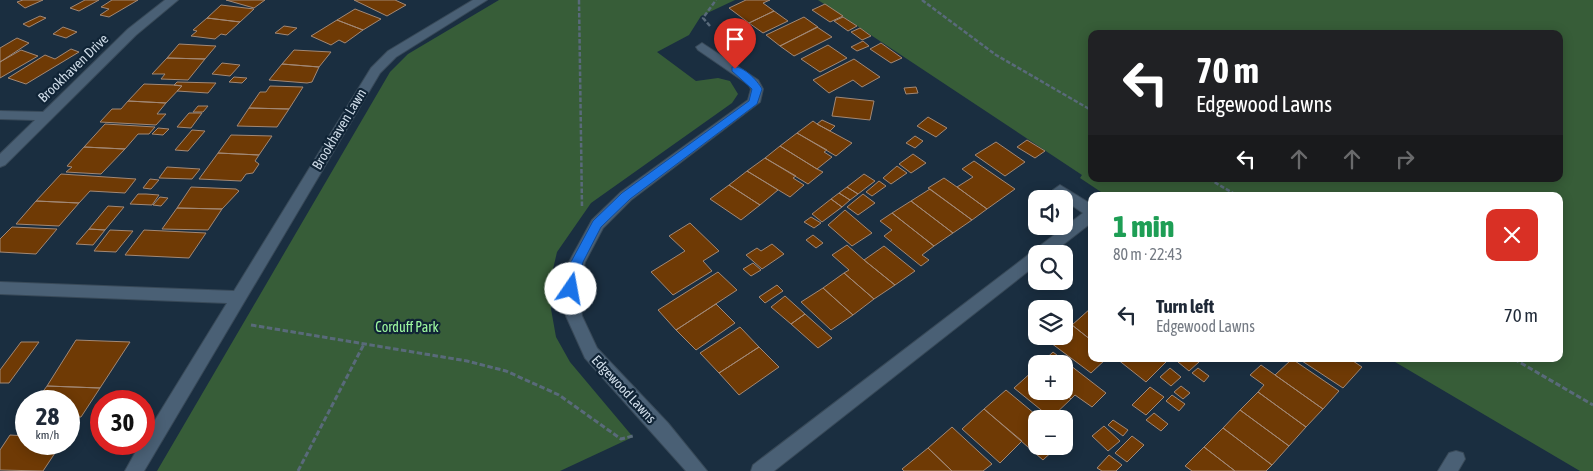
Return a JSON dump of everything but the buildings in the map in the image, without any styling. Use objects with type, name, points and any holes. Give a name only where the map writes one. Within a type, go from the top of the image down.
[{"type":"street","name":"Brookhaven Drive","points":[[0,162],[132,32],[172,0]]},
{"type":"street","name":"Brookhaven Lawn","points":[[134,471],[223,320],[375,71],[392,54],[481,0]]},
{"type":"street","name":"Edgewood Lawns","points":[[698,471],[662,429],[591,353],[574,316],[571,289],[577,262],[596,224],[626,196],[754,102],[757,89],[754,83],[702,47]]},
{"type":"street","points":[[0,115],[45,116]]},
{"type":"street","points":[[1073,199],[1088,209]]},
{"type":"street","points":[[1052,245],[1088,217]]},
{"type":"street","points":[[760,471],[1028,263]]},
{"type":"street","points":[[0,288],[238,297]]},
{"type":"path","points":[[579,0],[582,208],[596,224]]},
{"type":"path","points":[[710,26],[703,18],[716,0]]},
{"type":"path","points":[[923,1],[996,55],[1088,108]]},
{"type":"path","points":[[1214,182],[1231,192]]},
{"type":"path","points":[[223,320],[467,361],[506,371],[559,395],[621,439],[662,429]]},
{"type":"path","points":[[298,471],[364,344]]},
{"type":"path","points":[[1519,362],[1593,405]]},
{"type":"green space","name":"Corduff Park","points":[[499,0],[735,0],[701,16],[689,35],[657,52],[696,81],[718,78],[730,81],[738,94],[732,103],[591,203],[557,252],[550,282],[551,309],[556,337],[570,362],[633,437],[560,471],[157,471],[390,72],[408,54]]},
{"type":"green space","points":[[818,0],[1593,0],[1593,471],[1580,471],[1395,362],[1563,362],[1563,192],[1101,192],[1080,178],[1082,175]]},
{"type":"route","points":[[571,289],[577,262],[596,224],[626,196],[750,107],[754,102],[757,89],[754,83],[735,69]]}]
